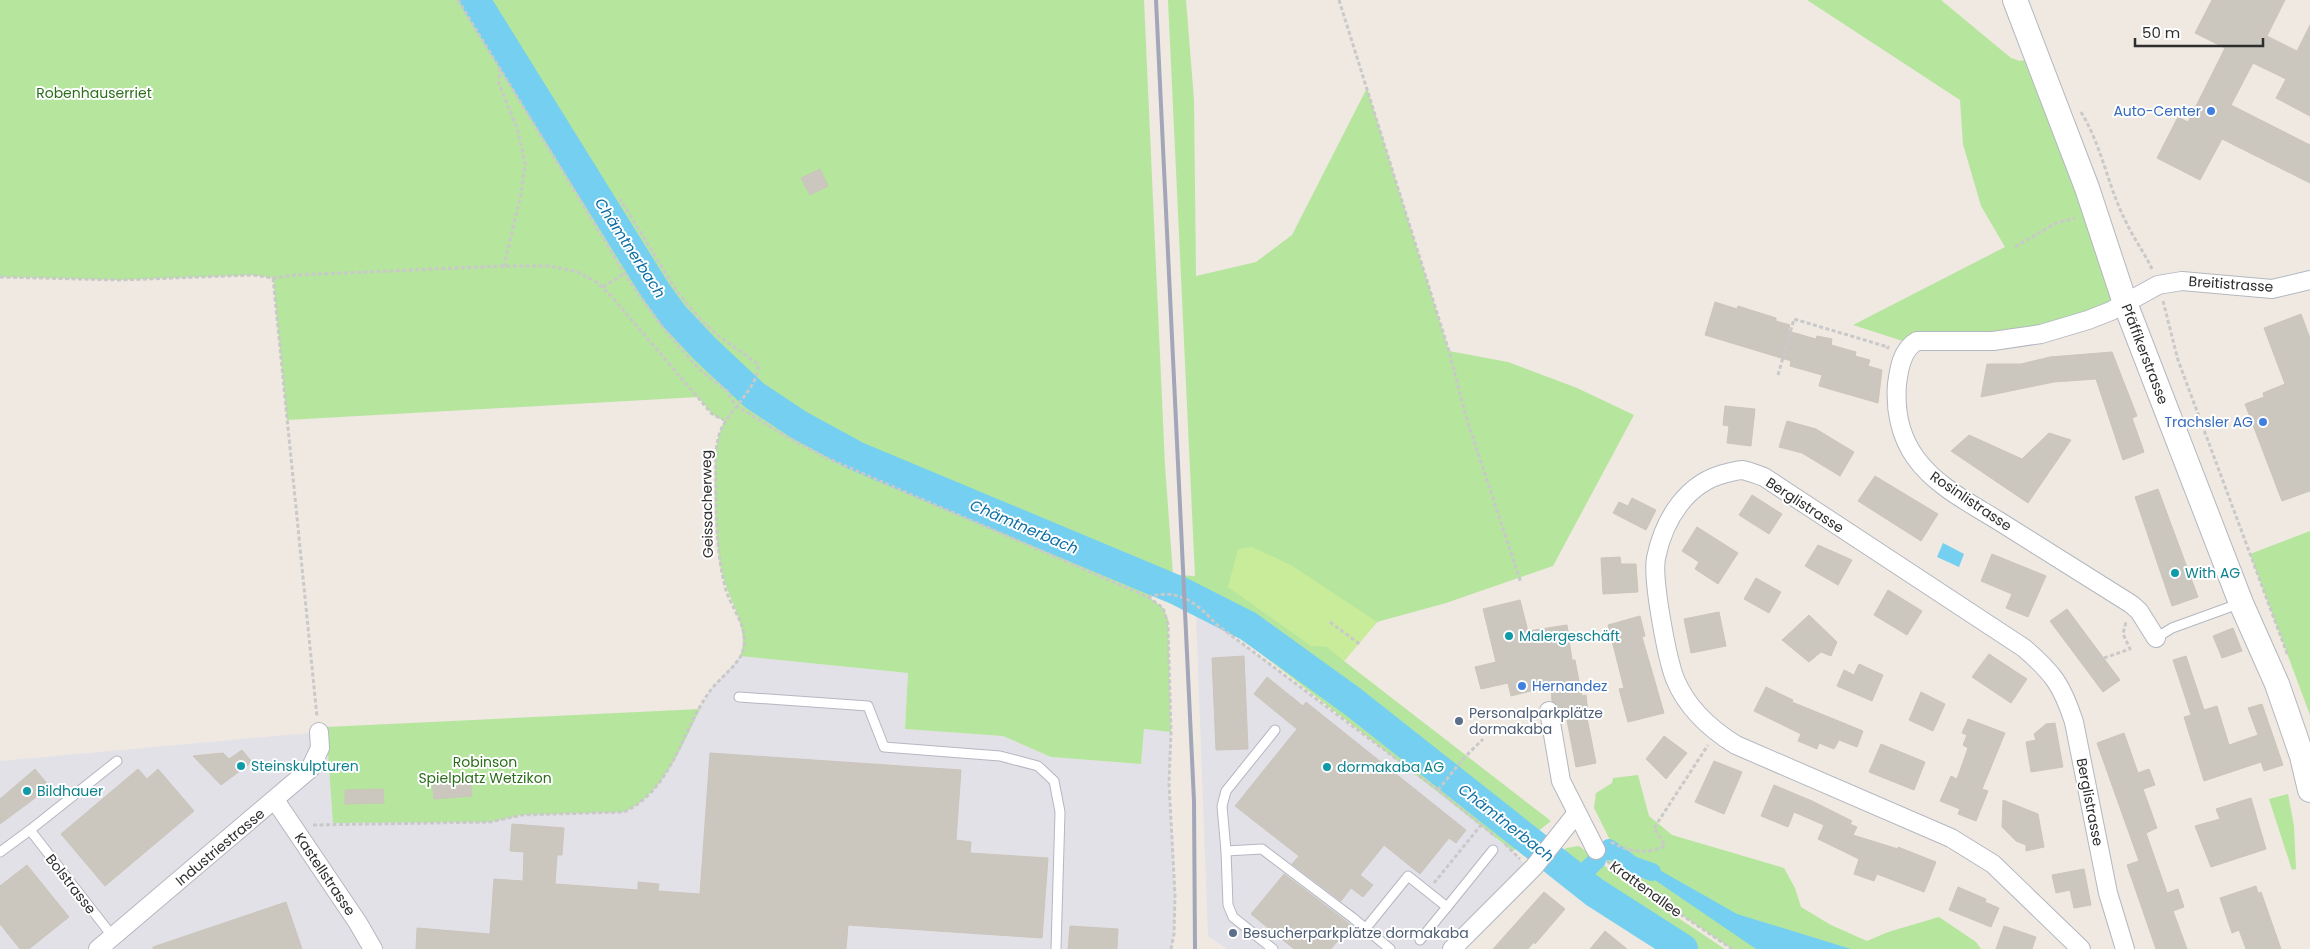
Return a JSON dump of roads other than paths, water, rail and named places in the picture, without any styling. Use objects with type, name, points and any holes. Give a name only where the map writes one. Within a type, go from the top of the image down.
[{"type":"main road","name":"Pfäffikerstrasse","points":[[2015,0],[2087,188],[2125,304],[2241,603],[2277,684],[2302,756],[2310,790]]},
{"type":"street","name":"Breitistrasse","points":[[2125,304],[2158,285],[2182,280],[2272,289],[2310,280]]},
{"type":"street","name":"Rosinlistrasse","points":[[2125,304],[2088,320],[2015,339],[1993,341],[1917,341],[1907,350],[1902,363],[1897,390],[1898,411],[1901,428],[1909,448],[1922,466],[1937,481],[2131,604],[2139,612],[2156,638]]},
{"type":"street","name":"Berglistrasse","points":[[2081,949],[1993,864],[1950,838],[1736,745],[1716,732],[1693,710],[1675,679],[1659,606],[1656,560],[1666,526],[1685,495],[1713,476],[1742,470],[1764,477],[2024,648],[2049,670],[2066,699],[2074,722],[2108,893],[2125,949]]},
{"type":"street","points":[[1549,711],[1560,781],[1576,814],[1602,845]]},
{"type":"street","name":"Industriestrasse","points":[[98,949],[310,769],[320,748],[319,732]]},
{"type":"street","name":"Kastellstrasse","points":[[274,800],[358,923],[372,949]]},
{"type":"street","points":[[1452,949],[1532,869],[1576,814]]},
{"type":"lane","points":[[2156,638],[2172,628],[2241,603]]},
{"type":"lane","points":[[738,697],[868,706],[884,747],[1000,756],[1038,766],[1054,781],[1060,812],[1056,949]]},
{"type":"lane","points":[[1273,949],[1232,917],[1228,905],[1222,806],[1226,791],[1276,730]]},
{"type":"lane","points":[[0,852],[117,761]]},
{"type":"lane","name":"Bolstrasse","points":[[30,830],[113,937]]},
{"type":"lane","points":[[1226,851],[1262,849],[1366,928],[1390,949]]},
{"type":"lane","points":[[1420,940],[1492,850]]},
{"type":"lane","points":[[1366,928],[1408,876],[1447,907]]},
{"type":"water","points":[[1943,543],[1964,554],[1959,567],[1937,557]]},
{"type":"water","points":[[1656,868],[1737,914],[1851,949],[1756,949],[1649,876]]},
{"type":"waterway","name":"Chämtnerbach","points":[[475,0],[655,290],[673,315],[705,349],[754,395],[799,425],[856,456],[1179,591],[1248,626],[1352,701],[1594,892],[1683,949]]},
{"type":"waterway","points":[[1605,852],[1609,848],[1632,865],[1652,872]]},
{"type":"waterway","points":[[1577,879],[1597,860]]},
{"type":"railway","points":[[1156,0],[1194,801],[1195,949]]},
{"type":"place","name":"Auto-Center","points":[[2211,111]]},
{"type":"place","name":"Trachsler AG","points":[[2263,422]]},
{"type":"place","name":"With AG","points":[[2175,573]]},
{"type":"place","name":"Malergeschäft","points":[[1509,636]]},
{"type":"place","name":"Hernandez","points":[[1522,686]]},
{"type":"place","name":"Personalparkplätze dormakaba","points":[[1459,721]]},
{"type":"place","name":"Steinskulpturen","points":[[241,766]]},
{"type":"place","name":"dormakaba AG","points":[[1327,767]]},
{"type":"place","name":"Bildhauer","points":[[27,791]]},
{"type":"place","name":"Besucherparkplätze dormakaba","points":[[1233,933]]},
{"type":"park label","name":"Robenhauserriet","points":[[94,93]]},
{"type":"park label","name":"Robinson Spielplatz Wetzikon","points":[[485,770]]}]
